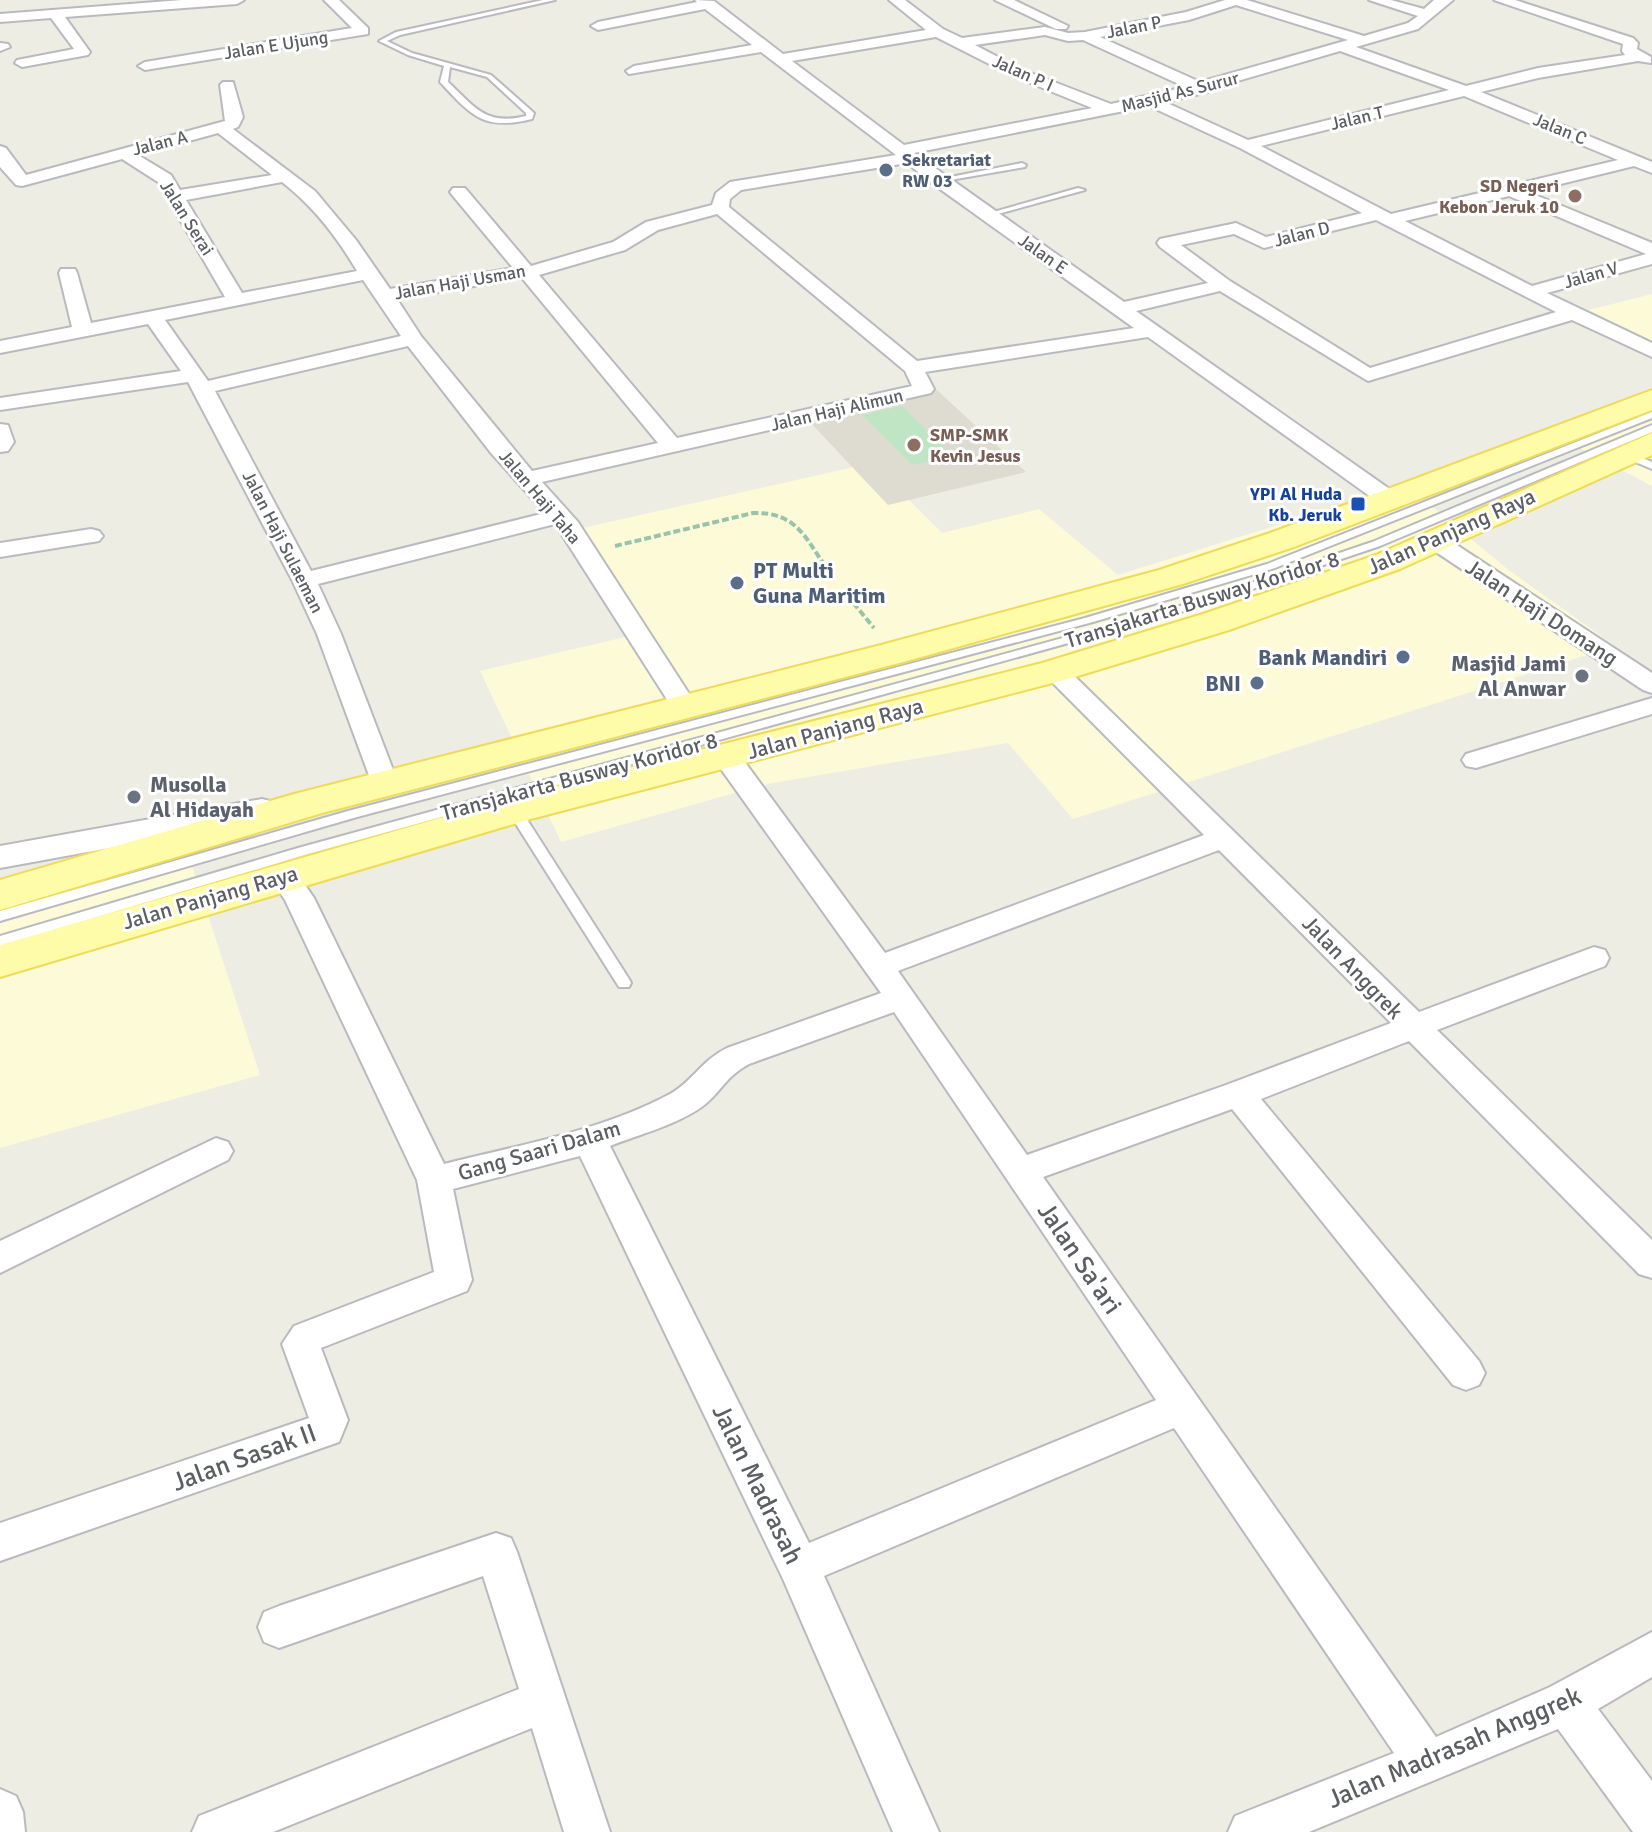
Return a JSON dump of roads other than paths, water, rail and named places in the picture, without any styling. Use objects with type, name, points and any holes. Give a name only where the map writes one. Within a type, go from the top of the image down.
[{"type":"main road","name":"Jalan Panjang Raya","points":[[0,961],[514,810],[1055,671],[1193,599],[1282,540],[1652,399]]},
{"type":"main road","name":"Jalan Panjang Raya","points":[[0,895],[309,803],[894,653],[1193,599],[1334,583],[1388,562],[1432,539],[1642,454]]},
{"type":"street","points":[[0,18],[237,0]]},
{"type":"street","name":"Jalan E Ujung","points":[[145,66],[363,31],[331,0]]},
{"type":"street","name":"Jalan P I","points":[[896,0],[938,32],[1018,73],[1111,110]]},
{"type":"street","points":[[1002,0],[1061,26]]},
{"type":"street","points":[[1175,0],[1208,11]]},
{"type":"street","name":"Jalan P","points":[[1085,36],[1208,11],[1237,0],[1366,41]]},
{"type":"street","points":[[1376,0],[1425,14]]},
{"type":"street","name":"Masjid As Surur","points":[[904,154],[1203,89],[1423,22],[1425,14],[1446,0]]},
{"type":"street","points":[[1501,0],[1628,41],[1631,43],[1629,51],[1645,60]]},
{"type":"street","points":[[598,26],[705,2]]},
{"type":"street","name":"Jalan E","points":[[705,2],[987,215],[1390,500]]},
{"type":"street","points":[[22,63],[83,52],[55,14]]},
{"type":"street","points":[[960,43],[1049,31],[1068,37],[1085,36],[1203,89]]},
{"type":"street","points":[[780,59],[938,32]]},
{"type":"street","points":[[634,71],[764,47]]},
{"type":"street","name":"Jalan C","points":[[1345,48],[1468,92],[1644,164]]},
{"type":"street","points":[[1468,92],[1548,71],[1645,60]]},
{"type":"street","points":[[222,128],[232,124],[235,117],[228,85]]},
{"type":"street","name":"Jalan T","points":[[1246,145],[1468,92]]},
{"type":"street","name":"Jalan D","points":[[1151,101],[1246,145],[1652,351]]},
{"type":"street","points":[[222,128],[309,195],[350,244],[368,274]]},
{"type":"street","name":"Jalan A","points":[[0,151],[18,186],[123,152],[222,128]]},
{"type":"street","name":"Jalan Serai","points":[[123,152],[165,179],[178,196],[236,299]]},
{"type":"street","name":"Jalan Haji Usman","points":[[0,347],[368,274],[385,295],[524,272],[619,246],[652,226],[720,208],[722,197],[736,186],[904,154]]},
{"type":"street","points":[[1384,217],[1644,164]]},
{"type":"street","points":[[178,196],[251,185],[286,176]]},
{"type":"street","points":[[1511,191],[1652,250]]},
{"type":"street","points":[[459,192],[673,447]]},
{"type":"street","name":"Jalan Haji Alimun","points":[[527,479],[925,387],[913,368],[720,208]]},
{"type":"street","name":"Jalan D","points":[[1223,285],[1166,243],[1233,228],[1264,243],[1384,217]]},
{"type":"street","name":"Jalan V","points":[[1531,292],[1652,258]]},
{"type":"street","points":[[68,273],[83,331]]},
{"type":"street","points":[[1121,309],[1223,285],[1368,375],[1574,313]]},
{"type":"street","name":"Jalan Haji Taha","points":[[385,295],[413,339],[561,516],[684,706]]},
{"type":"street","name":"Jalan Haji Sulaeman","points":[[152,316],[198,382],[304,580],[329,634],[384,783]]},
{"type":"street","points":[[913,368],[1151,331]]},
{"type":"street","points":[[0,404],[198,382],[413,339]]},
{"type":"street","points":[[0,430],[3,442],[0,446]]},
{"type":"street","points":[[304,580],[561,516]]},
{"type":"street","points":[[0,550],[91,536]]},
{"type":"street","name":"Jalan Haji Domang","points":[[1432,539],[1651,688]]},
{"type":"street","name":"Jalan Anggrek","points":[[1055,671],[1226,837],[1412,1027],[1652,1263]]},
{"type":"street","points":[[1476,760],[1651,688]]},
{"type":"street","name":"Jalan Sa'ari","points":[[726,756],[901,998],[1427,1763]]},
{"type":"street","points":[[0,857],[309,803]]},
{"type":"street","points":[[879,967],[1226,837]]},
{"type":"street","name":"Jalan Sasak II","points":[[0,1542],[325,1430],[329,1420],[301,1344],[307,1337],[454,1280],[434,1180],[299,898],[284,876]]},
{"type":"street","points":[[1020,1171],[1238,1094],[1594,958]]},
{"type":"street","name":"Gang Saari Dalam","points":[[434,1180],[590,1140],[689,1099],[720,1065],[738,1056],[901,998]]},
{"type":"street","points":[[1238,1094],[1466,1373]]},
{"type":"street","name":"Jalan Madrasah","points":[[590,1140],[799,1567],[916,1832]]},
{"type":"street","points":[[0,1258],[216,1151]]},
{"type":"street","points":[[799,1567],[1182,1407]]},
{"type":"street","points":[[279,1627],[490,1553],[499,1553],[587,1832]]},
{"type":"street","name":"Jalan Madrasah Anggrek","points":[[1251,1832],[1427,1763],[1566,1703],[1652,1653]]},
{"type":"street","points":[[215,1832],[545,1701]]},
{"type":"street","points":[[1566,1703],[1652,1819]]},
{"type":"street","points":[[0,1812],[2,1832]]},
{"type":"lane","points":[[394,25],[521,0]]},
{"type":"lane","points":[[447,66],[444,82],[489,122],[502,123],[530,115],[489,76],[390,47],[383,39],[552,0]]},
{"type":"lane","points":[[939,180],[1022,165]]},
{"type":"lane","points":[[987,215],[1081,190]]},
{"type":"lane","name":"Transjakarta Busway Koridor 8","points":[[0,916],[338,818],[1074,624],[1193,599],[1652,415]]},
{"type":"lane","name":"Transjakarta Busway Koridor 8","points":[[0,941],[303,851],[1193,599],[1376,544],[1652,428]]},
{"type":"lane","points":[[514,810],[624,983]]},
{"type":"place","name":"Sekretariat RW 03","points":[[886,170]]},
{"type":"place","name":"SD Negeri Kebon Jeruk 10","points":[[1575,196]]},
{"type":"place","name":"SMP-SMK Kevin Jesus","points":[[914,445]]},
{"type":"place","name":"YPI Al Huda Kb. Jeruk","points":[[1358,504]]},
{"type":"place","name":"PT Multi Guna Maritim","points":[[737,583]]},
{"type":"place","name":"Bank Mandiri","points":[[1403,657]]},
{"type":"place","name":"Masjid Jami Al Anwar","points":[[1582,676]]},
{"type":"place","name":"BNI","points":[[1257,683]]},
{"type":"place","name":"Musolla Al Hidayah","points":[[134,797]]}]
